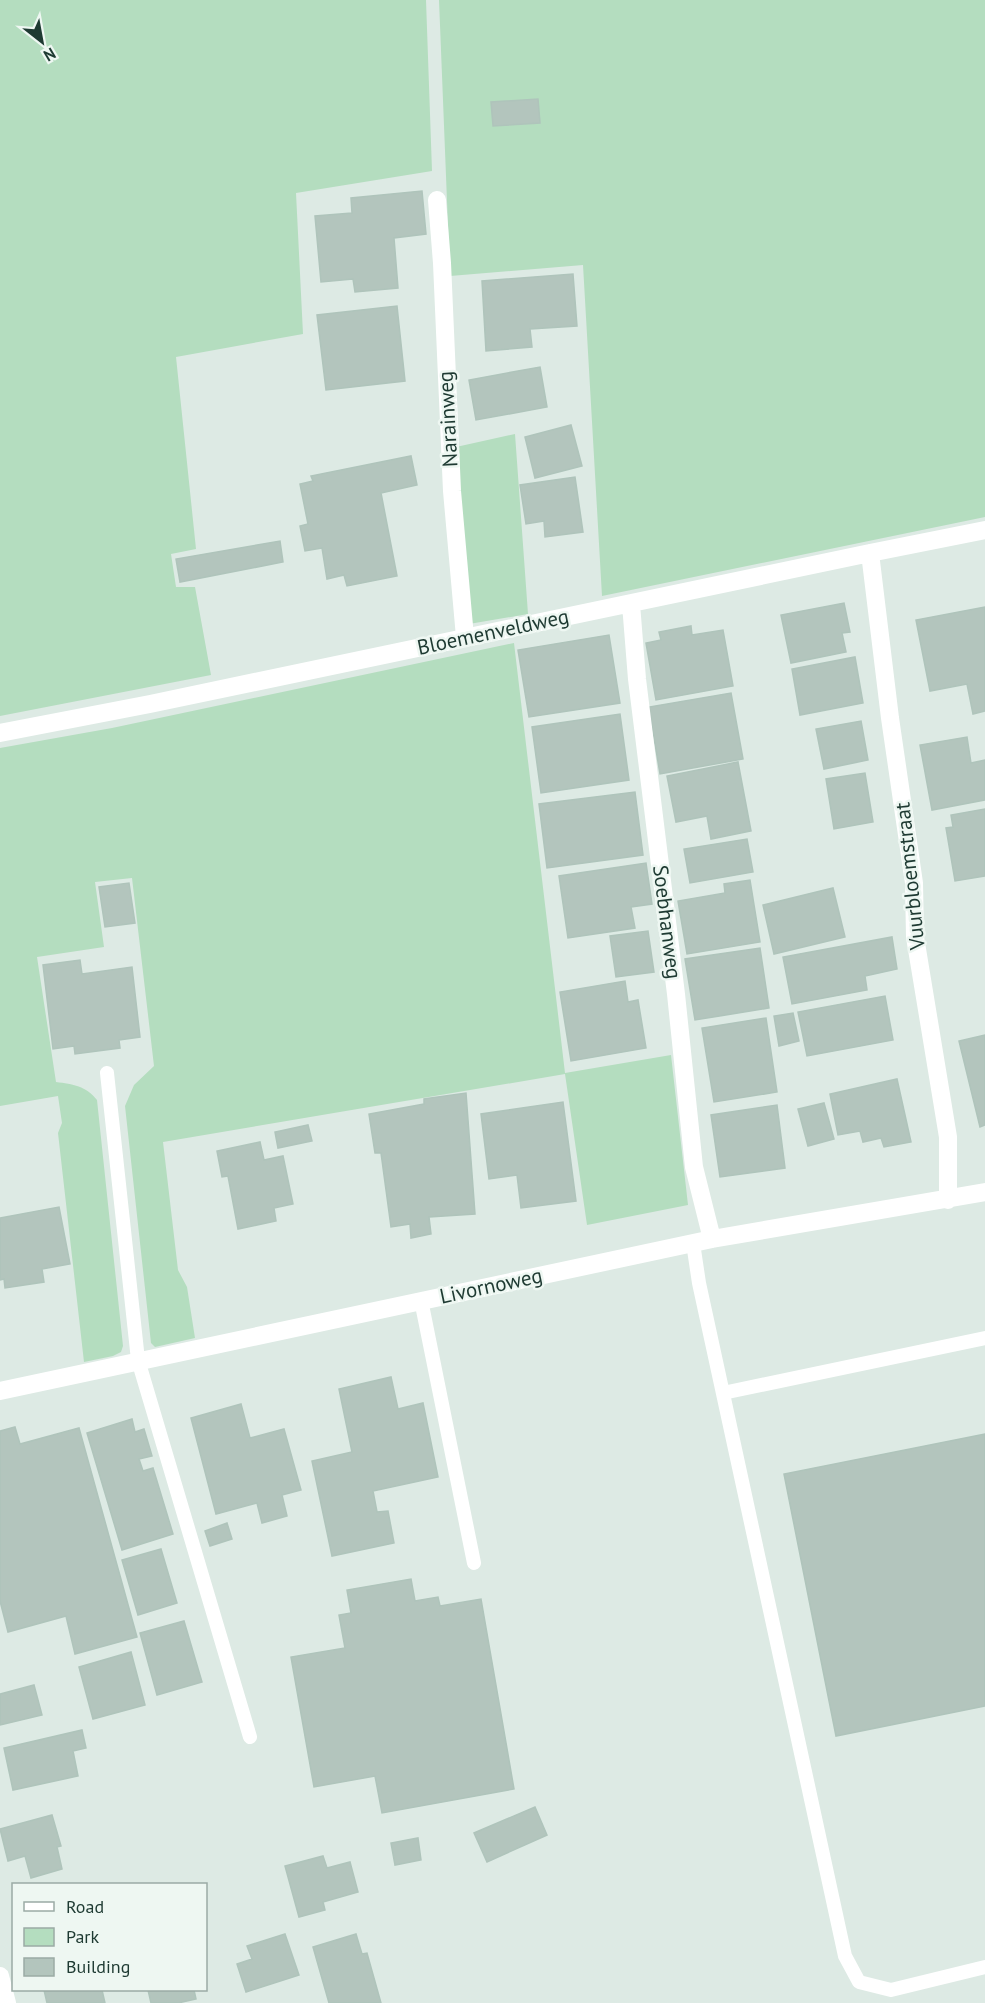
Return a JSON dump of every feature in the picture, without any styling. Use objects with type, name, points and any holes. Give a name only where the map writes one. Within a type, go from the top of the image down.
[{"type":"street","name":"Narainweg","points":[[437,200],[452,490],[465,637]]},
{"type":"street","name":"Bloemenveldweg","points":[[0,733],[162,702],[985,530]]},
{"type":"street","name":"Vuurbloemstraat","points":[[870,553],[890,718],[914,883],[915,937],[948,1137],[948,1200]]},
{"type":"street","name":"Soebhanweg","points":[[631,604],[637,679],[676,994],[694,1167],[712,1239]]},
{"type":"street","name":"Livornoweg","points":[[0,1391],[712,1239],[985,1192]]},
{"type":"street","points":[[0,1976],[7,2003]]},
{"type":"lane","points":[[107,1073],[138,1360],[250,1737]]},
{"type":"lane","points":[[693,1243],[699,1283],[845,1956],[859,1982],[891,1990],[985,1967]]},
{"type":"lane","points":[[422,1300],[474,1563]]},
{"type":"lane","points":[[723,1393],[985,1338]]},
{"type":"green space","points":[[0,0],[426,0],[432,171],[296,193],[303,334],[176,357],[196,549],[171,554],[176,587],[195,587],[211,675],[0,716]]},
{"type":"green space","points":[[439,0],[985,0],[985,517],[602,596],[583,265],[450,276]]},
{"type":"green space","points":[[515,434],[528,614],[469,624],[456,447]]},
{"type":"green space","points":[[514,643],[565,1073],[671,1055],[688,1205],[587,1225],[565,1074],[163,1142],[178,1270],[187,1287],[195,1338],[155,1347],[151,1343],[125,1106],[134,1085],[154,1066],[132,878],[95,882],[104,947],[37,957],[56,1082],[79,1086],[97,1100],[123,1346],[121,1352],[113,1356],[84,1362],[58,1133],[62,1123],[58,1096],[0,1106],[0,748],[112,728]]},
{"type":"building","points":[[538,99],[540,123],[493,126],[491,102]]},
{"type":"building","points":[[422,191],[426,234],[394,238],[398,288],[355,292],[353,279],[321,282],[315,216],[352,213],[351,198]]},
{"type":"building","points":[[573,274],[577,326],[530,329],[532,347],[486,351],[482,281]]},
{"type":"building","points":[[397,306],[405,381],[326,390],[317,315]]},
{"type":"building","points":[[540,367],[547,407],[476,420],[469,380]]},
{"type":"building","points":[[571,425],[582,466],[535,478],[525,437]]},
{"type":"building","points":[[411,456],[417,485],[381,493],[397,576],[347,586],[344,575],[327,579],[322,548],[305,551],[300,526],[308,524],[300,484],[313,481],[311,476]]},
{"type":"building","points":[[575,477],[583,532],[545,537],[544,521],[526,524],[520,485]]},
{"type":"building","points":[[280,541],[283,562],[180,582],[176,559]]},
{"type":"building","points":[[844,603],[850,632],[842,633],[846,652],[791,663],[781,615]]},
{"type":"building","points":[[985,607],[985,711],[973,714],[967,684],[930,691],[916,620]]},
{"type":"building","points":[[691,626],[692,635],[723,630],[733,686],[656,700],[646,643],[661,640],[659,632]]},
{"type":"building","points":[[609,635],[620,703],[529,717],[518,650]]},
{"type":"building","points":[[855,657],[863,703],[800,715],[792,669]]},
{"type":"building","points":[[731,693],[743,759],[660,774],[649,707]]},
{"type":"building","points":[[620,714],[629,780],[541,793],[532,727]]},
{"type":"building","points":[[861,721],[868,760],[824,769],[816,729]]},
{"type":"building","points":[[967,737],[971,763],[985,760],[985,800],[932,810],[920,745]]},
{"type":"building","points":[[738,762],[751,831],[711,839],[707,816],[676,822],[667,776]]},
{"type":"building","points":[[865,773],[873,822],[834,829],[826,779]]},
{"type":"building","points":[[635,792],[643,855],[547,868],[539,804]]},
{"type":"building","points":[[985,809],[985,876],[955,881],[946,828],[953,827],[951,815]]},
{"type":"building","points":[[747,839],[753,872],[690,883],[684,849]]},
{"type":"building","points":[[646,863],[652,904],[631,907],[635,928],[568,938],[559,876]]},
{"type":"building","points":[[750,880],[760,942],[687,954],[678,901],[725,893],[724,884]]},
{"type":"building","points":[[129,883],[135,923],[105,927],[99,887]]},
{"type":"building","points":[[833,888],[845,937],[774,954],[763,905]]},
{"type":"building","points":[[648,931],[654,972],[616,977],[610,936]]},
{"type":"building","points":[[892,937],[897,969],[865,976],[867,990],[792,1004],[783,957]]},
{"type":"building","points":[[760,948],[769,1008],[695,1020],[685,959]]},
{"type":"building","points":[[80,960],[82,974],[132,967],[140,1037],[119,1040],[120,1048],[75,1054],[74,1046],[53,1049],[43,965]]},
{"type":"building","points":[[625,981],[628,1002],[638,1000],[646,1048],[571,1061],[560,992]]},
{"type":"building","points":[[885,996],[893,1040],[807,1056],[798,1012]]},
{"type":"building","points":[[793,1013],[799,1041],[779,1046],[774,1016]]},
{"type":"building","points":[[766,1018],[777,1092],[714,1102],[702,1028]]},
{"type":"building","points":[[985,1035],[985,1125],[980,1127],[959,1041]]},
{"type":"building","points":[[897,1079],[911,1142],[884,1147],[881,1138],[863,1142],[860,1131],[838,1135],[830,1094]]},
{"type":"building","points":[[466,1093],[475,1214],[429,1217],[431,1234],[411,1238],[410,1224],[391,1227],[381,1153],[375,1153],[369,1114],[424,1104],[424,1099]]},
{"type":"building","points":[[563,1102],[576,1201],[521,1208],[517,1175],[489,1179],[481,1114]]},
{"type":"building","points":[[824,1103],[834,1139],[808,1146],[798,1109]]},
{"type":"building","points":[[777,1105],[785,1168],[720,1177],[711,1115]]},
{"type":"building","points":[[308,1125],[312,1141],[278,1148],[275,1132]]},
{"type":"building","points":[[260,1142],[264,1160],[283,1156],[293,1204],[274,1208],[276,1221],[238,1229],[228,1176],[222,1177],[217,1151]]},
{"type":"building","points":[[59,1207],[70,1264],[42,1269],[44,1282],[5,1288],[4,1279],[0,1280],[0,1218]]},
{"type":"building","points":[[391,1377],[398,1409],[423,1403],[438,1477],[373,1491],[377,1512],[388,1511],[394,1543],[332,1556],[312,1461],[352,1452],[339,1389]]},
{"type":"building","points":[[241,1404],[250,1438],[284,1429],[301,1490],[282,1495],[287,1516],[262,1523],[257,1503],[216,1514],[191,1418]]},
{"type":"building","points":[[132,1419],[135,1432],[144,1429],[152,1456],[139,1459],[143,1471],[153,1468],[173,1534],[122,1550],[87,1433]]},
{"type":"building","points":[[15,1427],[20,1444],[79,1428],[137,1637],[75,1654],[66,1616],[8,1632],[0,1601],[0,1431]]},
{"type":"building","points":[[985,1434],[985,1706],[836,1736],[784,1474]]},
{"type":"building","points":[[227,1523],[232,1539],[210,1546],[205,1531]]},
{"type":"building","points":[[161,1549],[177,1603],[138,1615],[122,1560]]},
{"type":"building","points":[[411,1579],[415,1601],[438,1597],[440,1606],[481,1599],[514,1789],[382,1813],[375,1776],[314,1787],[291,1657],[345,1648],[339,1615],[351,1613],[347,1590]]},
{"type":"building","points":[[184,1621],[202,1682],[157,1695],[140,1633]]},
{"type":"building","points":[[131,1652],[145,1705],[93,1719],[79,1667]]},
{"type":"building","points":[[34,1685],[42,1715],[0,1725],[0,1694]]},
{"type":"building","points":[[82,1730],[86,1748],[73,1751],[78,1776],[13,1790],[4,1748]]},
{"type":"building","points":[[535,1807],[547,1835],[487,1862],[474,1833]]},
{"type":"building","points":[[52,1815],[61,1846],[57,1847],[62,1869],[31,1878],[25,1856],[8,1861],[0,1829]]},
{"type":"building","points":[[418,1838],[421,1860],[395,1865],[391,1843]]},
{"type":"building","points":[[323,1856],[327,1868],[350,1862],[358,1892],[323,1902],[325,1910],[299,1917],[285,1866]]},
{"type":"building","points":[[285,1934],[299,1975],[246,1992],[237,1964],[252,1959],[247,1946]]},
{"type":"building","points":[[356,1934],[362,1954],[367,1953],[381,2003],[329,2003],[313,1947]]},
{"type":"building","points":[[44,1991],[102,1991],[105,2003],[47,2003]]},
{"type":"building","points":[[148,1991],[194,1991],[196,1999],[178,2003],[151,2003]]}]
